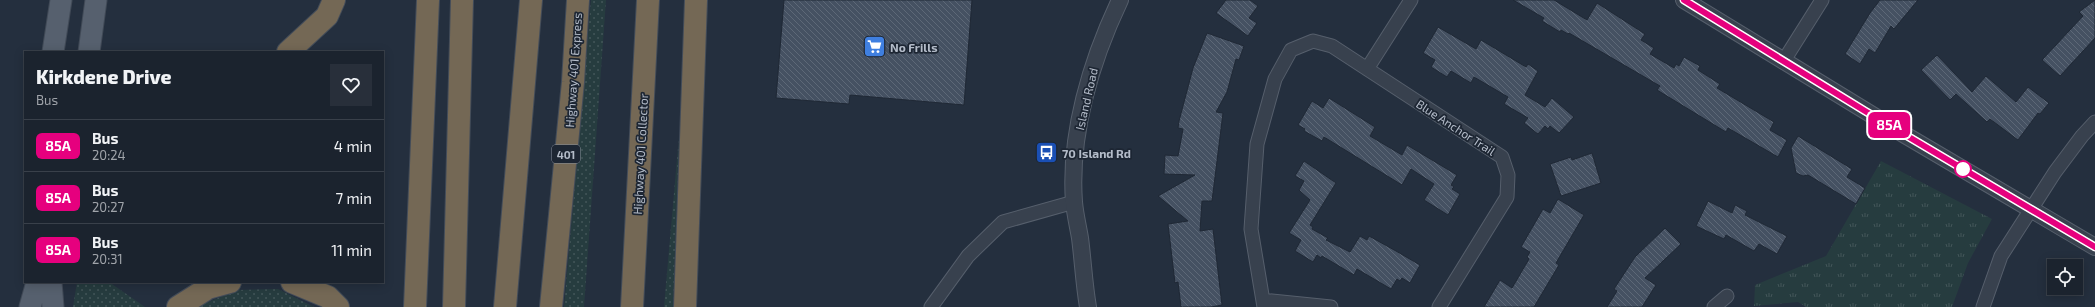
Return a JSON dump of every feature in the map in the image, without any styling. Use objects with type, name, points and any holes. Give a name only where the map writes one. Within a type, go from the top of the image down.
[{"type":"highway","points":[[289,51],[327,16],[334,0]]},
{"type":"highway","points":[[415,307],[428,0]]},
{"type":"highway","points":[[454,307],[462,0]]},
{"type":"highway","points":[[505,307],[532,0]]},
{"type":"highway","name":"Highway 401 Express","points":[[551,307],[573,82],[578,0]]},
{"type":"highway","name":"Highway 401 Collector","points":[[632,307],[648,0]]},
{"type":"highway","points":[[685,307],[696,0]]},
{"type":"highway","points":[[178,307],[208,288],[226,283]]},
{"type":"highway","points":[[294,283],[328,297],[338,307]]},
{"type":"main road","points":[[53,51],[61,0]]},
{"type":"main road","points":[[90,51],[96,0]]},
{"type":"main road","points":[[30,307],[37,283]]},
{"type":"main road","points":[[51,283],[53,307]]},
{"type":"street","name":"Island Road","points":[[1088,307],[1074,202],[1074,168],[1080,119],[1102,38],[1120,0]]},
{"type":"street","points":[[1367,69],[1411,0]]},
{"type":"street","points":[[1684,0],[1783,62],[2095,247]]},
{"type":"street","points":[[1783,62],[1822,0]]},
{"type":"street","name":"Blue Anchor Trail","points":[[1264,304],[1250,229],[1257,144],[1275,79],[1291,50],[1313,41],[1332,46],[1502,157],[1508,175],[1507,197],[1439,307]]},
{"type":"street","points":[[1983,307],[2001,256],[2031,208],[2082,136],[2095,122]]},
{"type":"street","points":[[931,307],[968,256],[1003,222],[1074,202]]},
{"type":"street","points":[[1714,307],[1727,296]]},
{"type":"street","points":[[1264,304],[1331,307]]},
{"type":"green space","points":[[591,0],[606,0],[584,307],[564,307]]},
{"type":"green space","points":[[679,136],[673,307],[664,307]]},
{"type":"green space","points":[[1881,161],[1992,219],[1968,263],[1952,307],[1806,307],[1798,302],[1754,306],[1755,285],[1826,256]]},
{"type":"green space","points":[[77,283],[110,283],[145,307],[73,307]]},
{"type":"green space","points":[[278,289],[314,307],[195,307],[239,290]]},
{"type":"building","name":"No Frills","points":[[784,0],[972,0],[964,105],[850,95],[849,104],[776,98]]},
{"type":"building","points":[[1226,0],[1250,0],[1258,6],[1249,18],[1257,23],[1248,36],[1216,13]]},
{"type":"building","points":[[1513,0],[1554,0],[1587,20],[1597,3],[1645,34],[1641,40],[1654,48],[1650,54],[1674,68],[1676,64],[1679,66],[1684,57],[1700,66],[1698,70],[1720,84],[1717,88],[1774,122],[1770,130],[1787,140],[1778,157],[1728,128],[1726,132],[1657,90],[1660,86],[1569,33],[1568,34],[1561,30],[1560,32],[1542,21],[1544,18]]},
{"type":"building","points":[[1880,0],[1918,0],[1894,29],[1891,26],[1875,53],[1869,49],[1860,64],[1845,54],[1870,13]]},
{"type":"building","points":[[2095,0],[2095,38],[2060,76],[2042,60],[2083,16],[2079,12]]},
{"type":"building","points":[[1438,27],[1476,49],[1481,40],[1526,67],[1528,64],[1538,71],[1525,95],[1545,107],[1552,98],[1574,117],[1559,133],[1550,126],[1548,129],[1545,126],[1538,134],[1524,123],[1528,118],[1504,104],[1508,97],[1474,77],[1471,83],[1451,71],[1447,77],[1431,67],[1435,60],[1423,53]]},
{"type":"building","points":[[1207,33],[1244,46],[1239,60],[1236,59],[1227,92],[1216,112],[1223,113],[1212,201],[1202,201],[1200,231],[1213,229],[1222,305],[1211,307],[1181,307],[1178,282],[1175,283],[1168,224],[1188,221],[1158,196],[1195,175],[1164,174],[1165,155],[1178,156],[1183,129],[1178,128],[1179,121],[1193,68]]},
{"type":"building","points":[[1937,55],[1972,92],[1986,76],[2016,102],[2028,87],[2049,103],[2040,114],[2038,113],[2018,140],[1990,119],[1987,122],[1956,94],[1950,100],[1921,70]]},
{"type":"building","points":[[1329,98],[1375,127],[1370,136],[1402,155],[1407,145],[1457,175],[1451,185],[1454,187],[1452,189],[1460,194],[1448,215],[1424,200],[1434,184],[1411,169],[1402,185],[1324,137],[1322,141],[1304,131],[1305,129],[1298,125],[1312,101],[1323,108]]},
{"type":"building","points":[[1798,136],[1852,169],[1847,177],[1865,188],[1856,204],[1808,175],[1803,176],[1796,173],[1791,148]]},
{"type":"building","points":[[1592,153],[1601,183],[1561,196],[1550,164],[1571,157],[1572,160]]},
{"type":"building","points":[[1304,161],[1336,183],[1310,225],[1313,227],[1312,229],[1328,238],[1326,240],[1350,252],[1360,236],[1367,240],[1369,236],[1420,265],[1410,283],[1402,278],[1400,281],[1397,279],[1391,289],[1357,269],[1354,275],[1322,256],[1321,258],[1317,255],[1313,262],[1295,251],[1301,240],[1289,233],[1310,200],[1299,190],[1304,181],[1295,176]]},
{"type":"building","points":[[1558,199],[1584,215],[1556,263],[1559,265],[1534,307],[1484,307],[1500,280],[1512,288],[1529,259],[1527,257],[1530,252],[1521,247],[1543,209],[1550,213]]},
{"type":"building","points":[[1708,201],[1732,213],[1735,205],[1747,211],[1745,215],[1787,236],[1777,254],[1759,244],[1754,251],[1726,235],[1724,239],[1696,226]]},
{"type":"building","points":[[1665,228],[1681,244],[1645,278],[1656,285],[1642,307],[1607,307],[1617,291],[1614,289],[1635,257]]},
{"type":"bus line","name":"85A","points":[[1684,0],[1783,62],[2095,247]]},
{"type":"place","name":"No Frills","points":[[874,47]]},
{"type":"place","name":"70 Island Rd","points":[[1047,153]]}]
